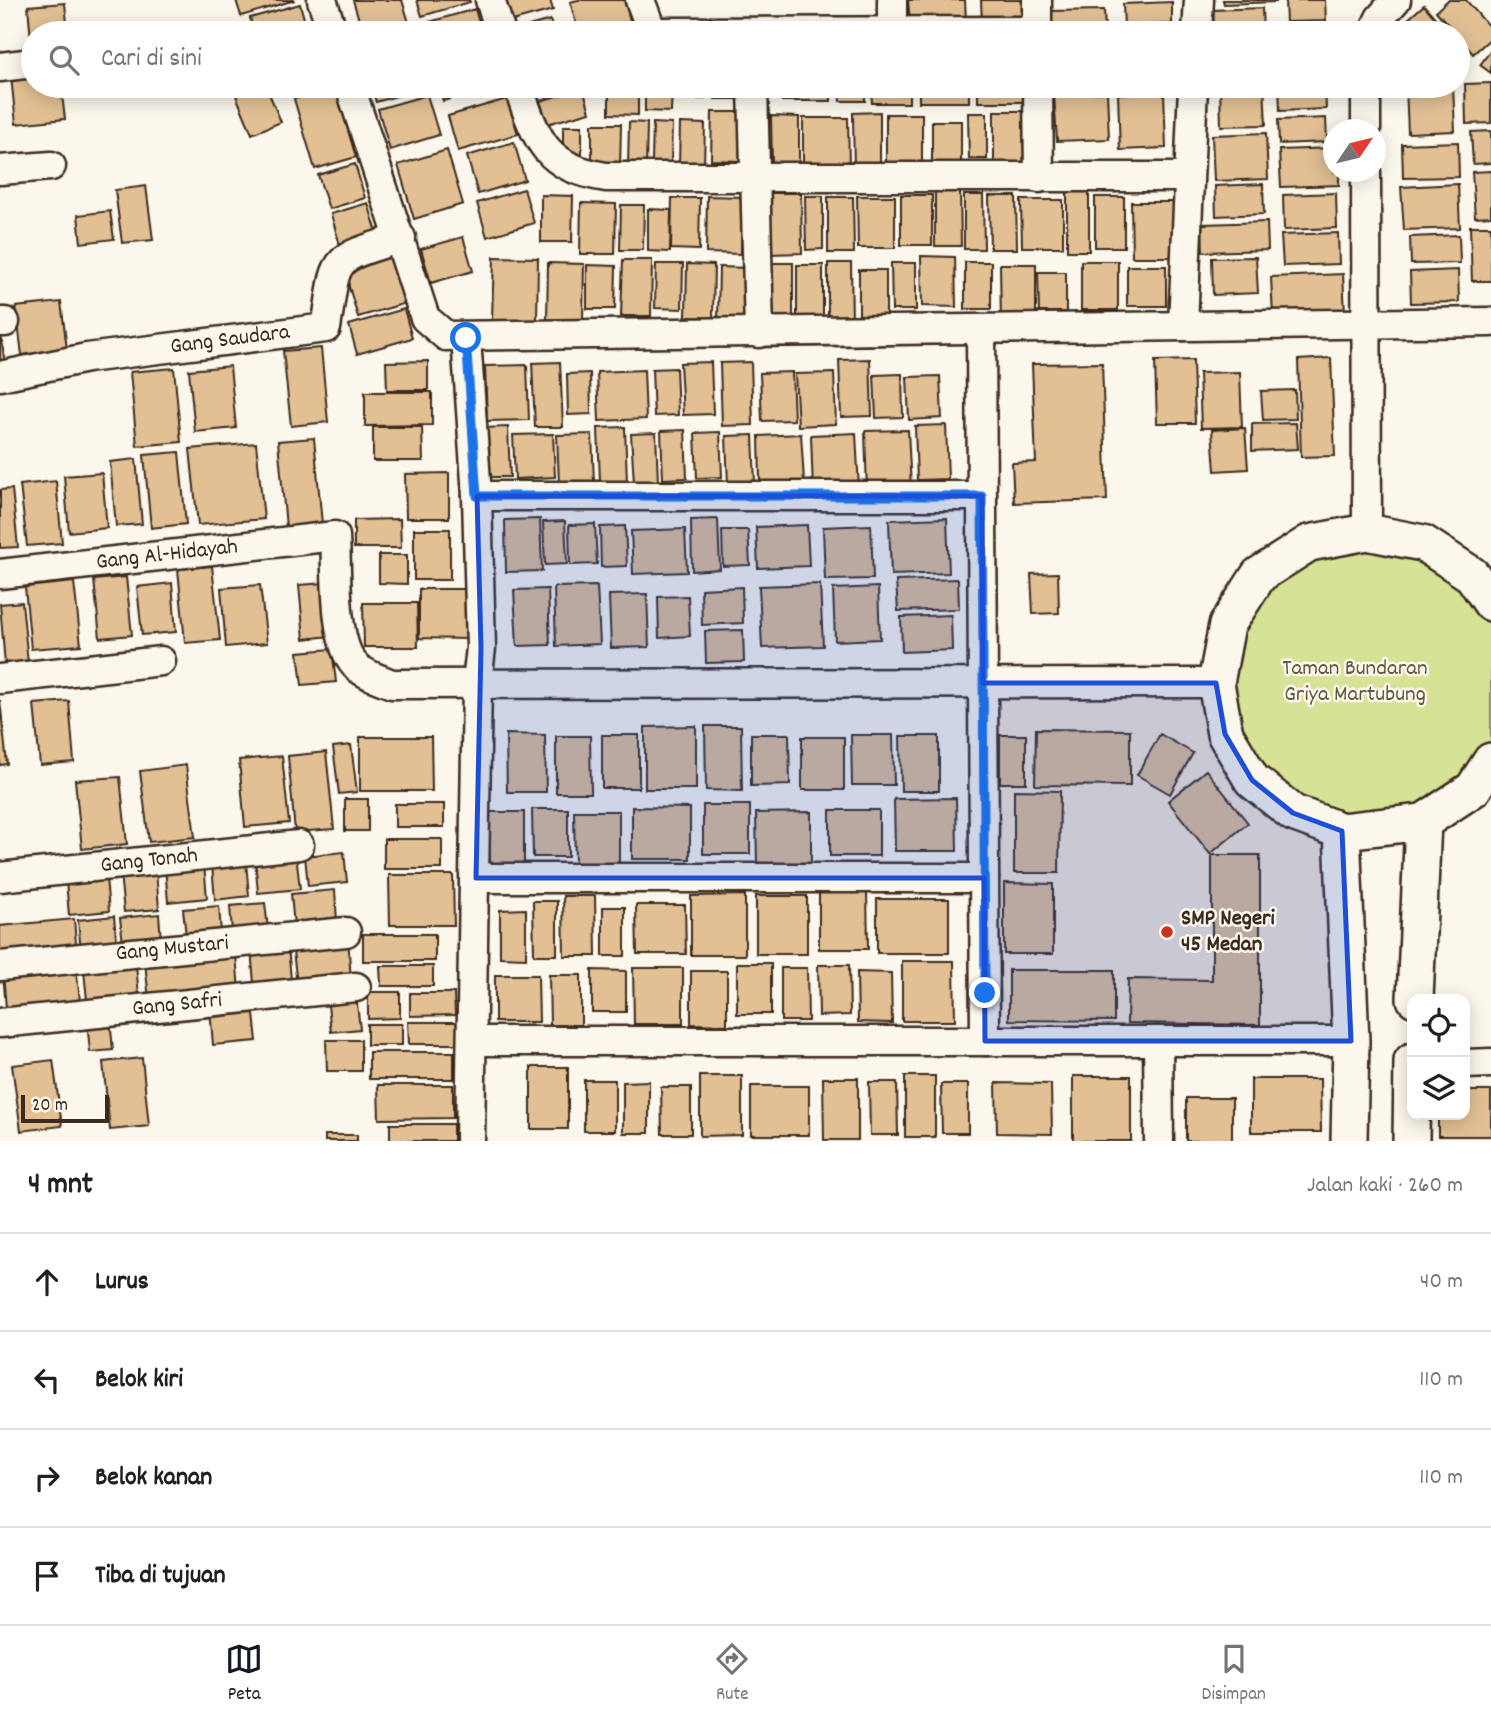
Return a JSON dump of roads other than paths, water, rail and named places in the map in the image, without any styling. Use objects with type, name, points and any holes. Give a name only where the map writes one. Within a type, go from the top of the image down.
[{"type":"street","points":[[322,0],[329,21]]},
{"type":"street","points":[[490,0],[497,21]]},
{"type":"street","points":[[640,0],[648,21]]},
{"type":"street","points":[[892,0],[892,21]]},
{"type":"street","points":[[1037,0],[1037,21]]},
{"type":"street","points":[[1198,21],[1199,0]]},
{"type":"street","points":[[1379,21],[1395,0]]},
{"type":"street","points":[[0,67],[21,64]]},
{"type":"street","points":[[354,98],[428,323],[446,336],[466,338],[1491,321]]},
{"type":"street","points":[[522,98],[544,147],[568,169],[606,177],[1188,177]]},
{"type":"street","points":[[753,98],[759,333]]},
{"type":"street","points":[[1038,98],[1038,178]]},
{"type":"street","points":[[1183,326],[1193,98]]},
{"type":"street","points":[[1366,98],[1366,119]]},
{"type":"street","points":[[0,170],[51,166]]},
{"type":"street","points":[[1366,182],[1367,532]]},
{"type":"street","name":"Gang Saudara","points":[[0,376],[87,358],[326,328],[336,267],[345,256],[401,238]]},
{"type":"street","points":[[981,329],[985,1041]]},
{"type":"street","points":[[466,338],[477,496],[481,648],[477,682],[470,1141]]},
{"type":"street","points":[[477,496],[982,496]]},
{"type":"street","points":[[1491,603],[1472,575],[1423,543],[1367,532],[1309,542],[1259,575],[1227,625],[1216,683],[1226,734],[1252,780],[1293,813],[1342,831],[1423,822],[1473,789],[1491,761]]},
{"type":"street","name":"Gang Al-Hidayah","points":[[0,574],[335,536],[341,633],[354,664],[392,684],[477,682]]},
{"type":"street","points":[[0,679],[160,661]]},
{"type":"street","points":[[477,682],[1216,683]]},
{"type":"street","points":[[1415,994],[1423,822]]},
{"type":"street","points":[[1342,831],[1351,1041],[1349,1141]]},
{"type":"street","name":"Gang Tonah","points":[[0,877],[299,845]]},
{"type":"street","points":[[476,878],[984,878]]},
{"type":"street","name":"Gang Mustari","points":[[0,966],[346,932]]},
{"type":"street","name":"Gang Safri","points":[[0,1023],[356,987]]},
{"type":"street","points":[[472,1041],[1351,1041]]},
{"type":"street","points":[[1158,1041],[1158,1141]]},
{"type":"street","points":[[1470,1064],[1491,1063]]},
{"type":"street","points":[[1411,1120],[1411,1141]]},
{"type":"place","name":"SMP Negeri 45 Medan","points":[[1167,932]]},
{"type":"park label","name":"Taman Bundaran Griya Martubung","points":[[1355,682]]}]
